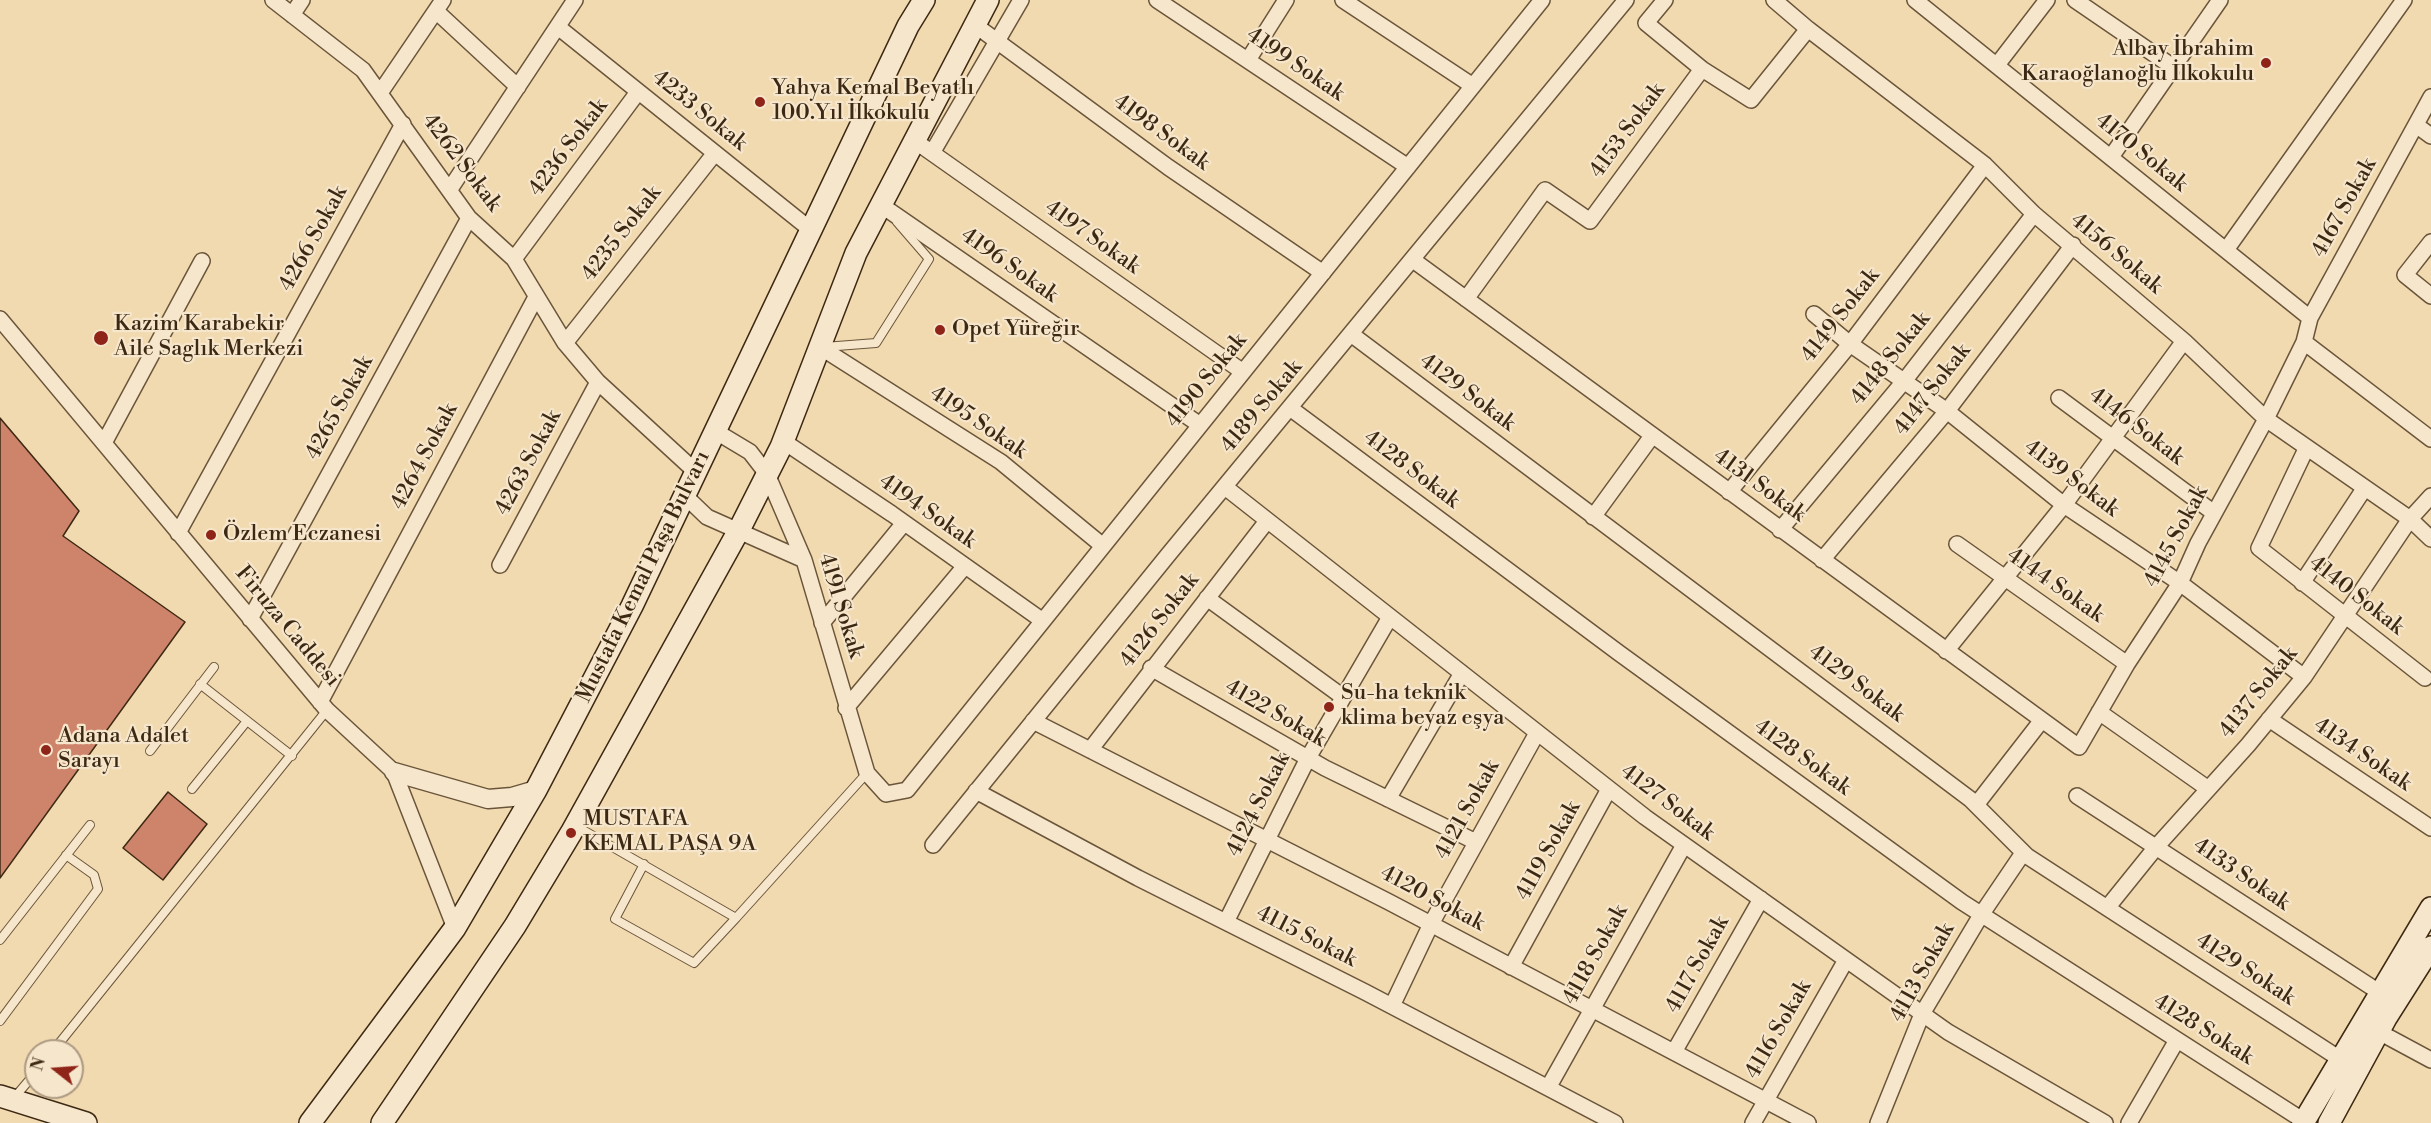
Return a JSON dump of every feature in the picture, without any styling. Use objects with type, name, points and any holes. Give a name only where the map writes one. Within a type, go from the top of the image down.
[{"type":"main road","name":"Mustafa Kemal Paşa Bulvarı","points":[[310,1123],[455,928],[536,790],[603,664],[908,26],[924,0]]},
{"type":"main road","points":[[382,1123],[515,926],[575,825],[740,530],[783,441],[856,253],[881,205],[923,147],[988,0]]},
{"type":"main road","points":[[2304,1122],[2379,992],[2431,908]]},
{"type":"main road","points":[[2329,1123],[2379,1032],[2431,947]]},
{"type":"main road","points":[[6,1098],[86,1123]]},
{"type":"street","name":"4262 Sokak","points":[[273,0],[363,70],[469,218],[514,259],[565,343],[598,382],[696,472]]},
{"type":"street","points":[[292,15],[302,0]]},
{"type":"street","points":[[923,147],[997,41],[1021,0]]},
{"type":"street","points":[[1248,60],[1286,0]]},
{"type":"street","points":[[1343,0],[1473,86]]},
{"type":"street","name":"4190 Sokak","points":[[907,790],[1541,0]]},
{"type":"street","name":"4189 Sokak","points":[[933,845],[1224,487],[1626,0]]},
{"type":"street","points":[[1665,0],[1646,23],[1702,69],[1751,100],[1808,29]]},
{"type":"street","name":"4156 Sokak","points":[[1774,0],[1808,29],[1985,165],[2034,214],[2184,341],[2266,419],[2306,449],[2410,519],[2431,539]]},
{"type":"street","name":"4170 Sokak","points":[[1915,0],[2310,318]]},
{"type":"street","points":[[1997,65],[2047,0]]},
{"type":"street","points":[[2075,0],[2173,67]]},
{"type":"street","points":[[2111,157],[2220,0]]},
{"type":"street","points":[[2226,250],[2404,0]]},
{"type":"street","name":"4199 Sokak","points":[[1161,1],[1408,167]]},
{"type":"street","points":[[450,189],[558,27],[570,2]]},
{"type":"street","points":[[380,93],[439,5],[518,87]]},
{"type":"street","name":"4198 Sokak","points":[[975,25],[1168,167],[1323,273]]},
{"type":"street","name":"4233 Sokak","points":[[558,27],[811,230]]},
{"type":"street","name":"4153 Sokak","points":[[1466,299],[1545,190],[1590,221],[1702,69]]},
{"type":"street","name":"4236 Sokak","points":[[514,259],[639,92]]},
{"type":"street","name":"4167 Sokak","points":[[2304,342],[2310,318],[2431,97]]},
{"type":"street","name":"4266 Sokak","points":[[178,533],[403,124]]},
{"type":"street","points":[[2416,125],[2431,136]]},
{"type":"street","name":"4197 Sokak","points":[[923,147],[1243,372]]},
{"type":"street","name":"4235 Sokak","points":[[565,343],[715,153]]},
{"type":"street","name":"4149 Sokak","points":[[1729,492],[1850,344],[1985,165]]},
{"type":"street","name":"4196 Sokak","points":[[881,205],[1200,425]]},
{"type":"street","name":"4148 Sokak","points":[[1780,530],[1905,380],[2034,214]]},
{"type":"street","name":"4265 Sokak","points":[[250,619],[469,218]]},
{"type":"street","points":[[2431,242],[2405,275],[2431,296]]},
{"type":"street","name":"4147 Sokak","points":[[1822,560],[1947,411],[2073,245]]},
{"type":"street","name":"4131 Sokak","points":[[1413,260],[2079,747]]},
{"type":"street","points":[[104,443],[202,261]]},
{"type":"street","name":"4264 Sokak","points":[[324,706],[536,297]]},
{"type":"street","name":"4139 Sokak","points":[[1814,314],[1850,344],[1947,411],[2064,505],[2180,583],[2304,677]]},
{"type":"street","name":"Firuza Caddesi","points":[[0,319],[324,706],[394,772],[455,928]]},
{"type":"street","name":"4129 Sokak","points":[[1351,334],[1871,723],[1976,805],[2023,853],[2340,1059]]},
{"type":"street","points":[[1946,651],[2064,505],[2184,341]]},
{"type":"street","points":[[2304,342],[2431,439]]},
{"type":"street","name":"4145 Sokak","points":[[2079,747],[2127,664],[2180,583],[2304,342]]},
{"type":"street","name":"4195 Sokak","points":[[820,347],[1001,462],[1103,546]]},
{"type":"street","name":"4263 Sokak","points":[[500,565],[598,382]]},
{"type":"street","name":"4146 Sokak","points":[[2059,398],[2214,513]]},
{"type":"street","name":"4128 Sokak","points":[[1290,408],[1619,653],[1981,915],[2304,1122]]},
{"type":"street","name":"4191 Sokak","points":[[715,431],[750,452],[767,474],[804,560],[867,774],[886,794],[907,790]]},
{"type":"street","points":[[1593,517],[1652,436]]},
{"type":"street","name":"4194 Sokak","points":[[783,441],[904,522],[1043,621]]},
{"type":"street","name":"4140 Sokak","points":[[2306,449],[2259,548],[2425,678]]},
{"type":"street","name":"4127 Sokak","points":[[1224,487],[1683,845],[1948,1032],[2105,1123]]},
{"type":"street","points":[[2302,583],[2364,489]]},
{"type":"street","points":[[685,496],[707,517],[804,560]]},
{"type":"street","name":"4137 Sokak","points":[[2107,908],[2157,846],[2248,745],[2304,677],[2410,519],[2431,496]]},
{"type":"street","name":"4126 Sokak","points":[[1090,750],[1151,668],[1267,521]]},
{"type":"street","points":[[822,623],[904,522]]},
{"type":"street","name":"4144 Sokak","points":[[1957,544],[2127,664]]},
{"type":"street","points":[[846,708],[965,566]]},
{"type":"street","points":[[1207,598],[1343,697]]},
{"type":"street","name":"4124 Sokak","points":[[1226,922],[1308,758],[1390,617]]},
{"type":"street","name":"4122 Sokak","points":[[1151,668],[1308,758],[1476,842]]},
{"type":"street","points":[[1388,799],[1462,673]]},
{"type":"street","points":[[2099,712],[2207,788]]},
{"type":"street","name":"4134 Sokak","points":[[2269,719],[2431,828]]},
{"type":"street","points":[[1976,805],[2042,720]]},
{"type":"street","name":"4120 Sokak","points":[[1033,721],[1431,924],[1808,1123]]},
{"type":"street","name":"4121 Sokak","points":[[1392,1006],[1431,924],[1537,732]]},
{"type":"street","points":[[394,772],[488,799],[513,797],[536,790]]},
{"type":"street","name":"4119 Sokak","points":[[1511,966],[1609,789]]},
{"type":"street","name":"4115 Sokak","points":[[976,791],[1615,1123]]},
{"type":"street","name":"4133 Sokak","points":[[2077,796],[2379,992]]},
{"type":"street","name":"4118 Sokak","points":[[1548,1088],[1683,845]]},
{"type":"street","name":"4113 Sokak","points":[[1878,1123],[1922,1014],[1981,915],[2023,853]]},
{"type":"street","name":"4117 Sokak","points":[[1674,1052],[1761,899]]},
{"type":"street","name":"4116 Sokak","points":[[1753,1123],[1846,960]]},
{"type":"street","points":[[2379,1032],[2431,1060]]},
{"type":"street","points":[[2129,1123],[2177,1040]]},
{"type":"lane","points":[[820,347],[876,343],[929,259],[881,205]]},
{"type":"lane","points":[[150,751],[214,667]]},
{"type":"lane","points":[[200,684],[292,756]]},
{"type":"lane","points":[[63,1039],[292,756],[324,706]]},
{"type":"lane","points":[[192,789],[247,721]]},
{"type":"lane","points":[[644,864],[615,919],[694,963],[867,774]]},
{"type":"lane","points":[[0,940],[90,825]]},
{"type":"lane","points":[[575,825],[736,918]]},
{"type":"lane","points":[[0,1021],[98,889],[94,875],[66,855]]},
{"type":"lane","points":[[6,1098],[24,1082]]},
{"type":"building","name":"Adana Adalet Sarayı","points":[[0,418],[79,511],[63,536],[185,622],[0,878]]},
{"type":"building","points":[[168,792],[207,824],[163,880],[123,848]]},
{"type":"place","name":"Albay İbrahim Karaoğlanoğlu İlkokulu","points":[[2266,63]]},
{"type":"place","name":"Yahya Kemal Beyatlı 100.Yıl İlkokulu","points":[[760,102]]},
{"type":"place","name":"Opet Yüreğir","points":[[940,330]]},
{"type":"place","name":"Kazim Karabekir Aile Saglık Merkezi","points":[[101,338]]},
{"type":"place","name":"Özlem Eczanesi","points":[[211,535]]},
{"type":"place","name":"Su-ha teknik klima beyaz eşya","points":[[1329,707]]},
{"type":"place","name":"Adana Adalet Sarayı","points":[[46,750]]},
{"type":"place","name":"MUSTAFA KEMAL PAŞA 9A","points":[[571,833]]}]
